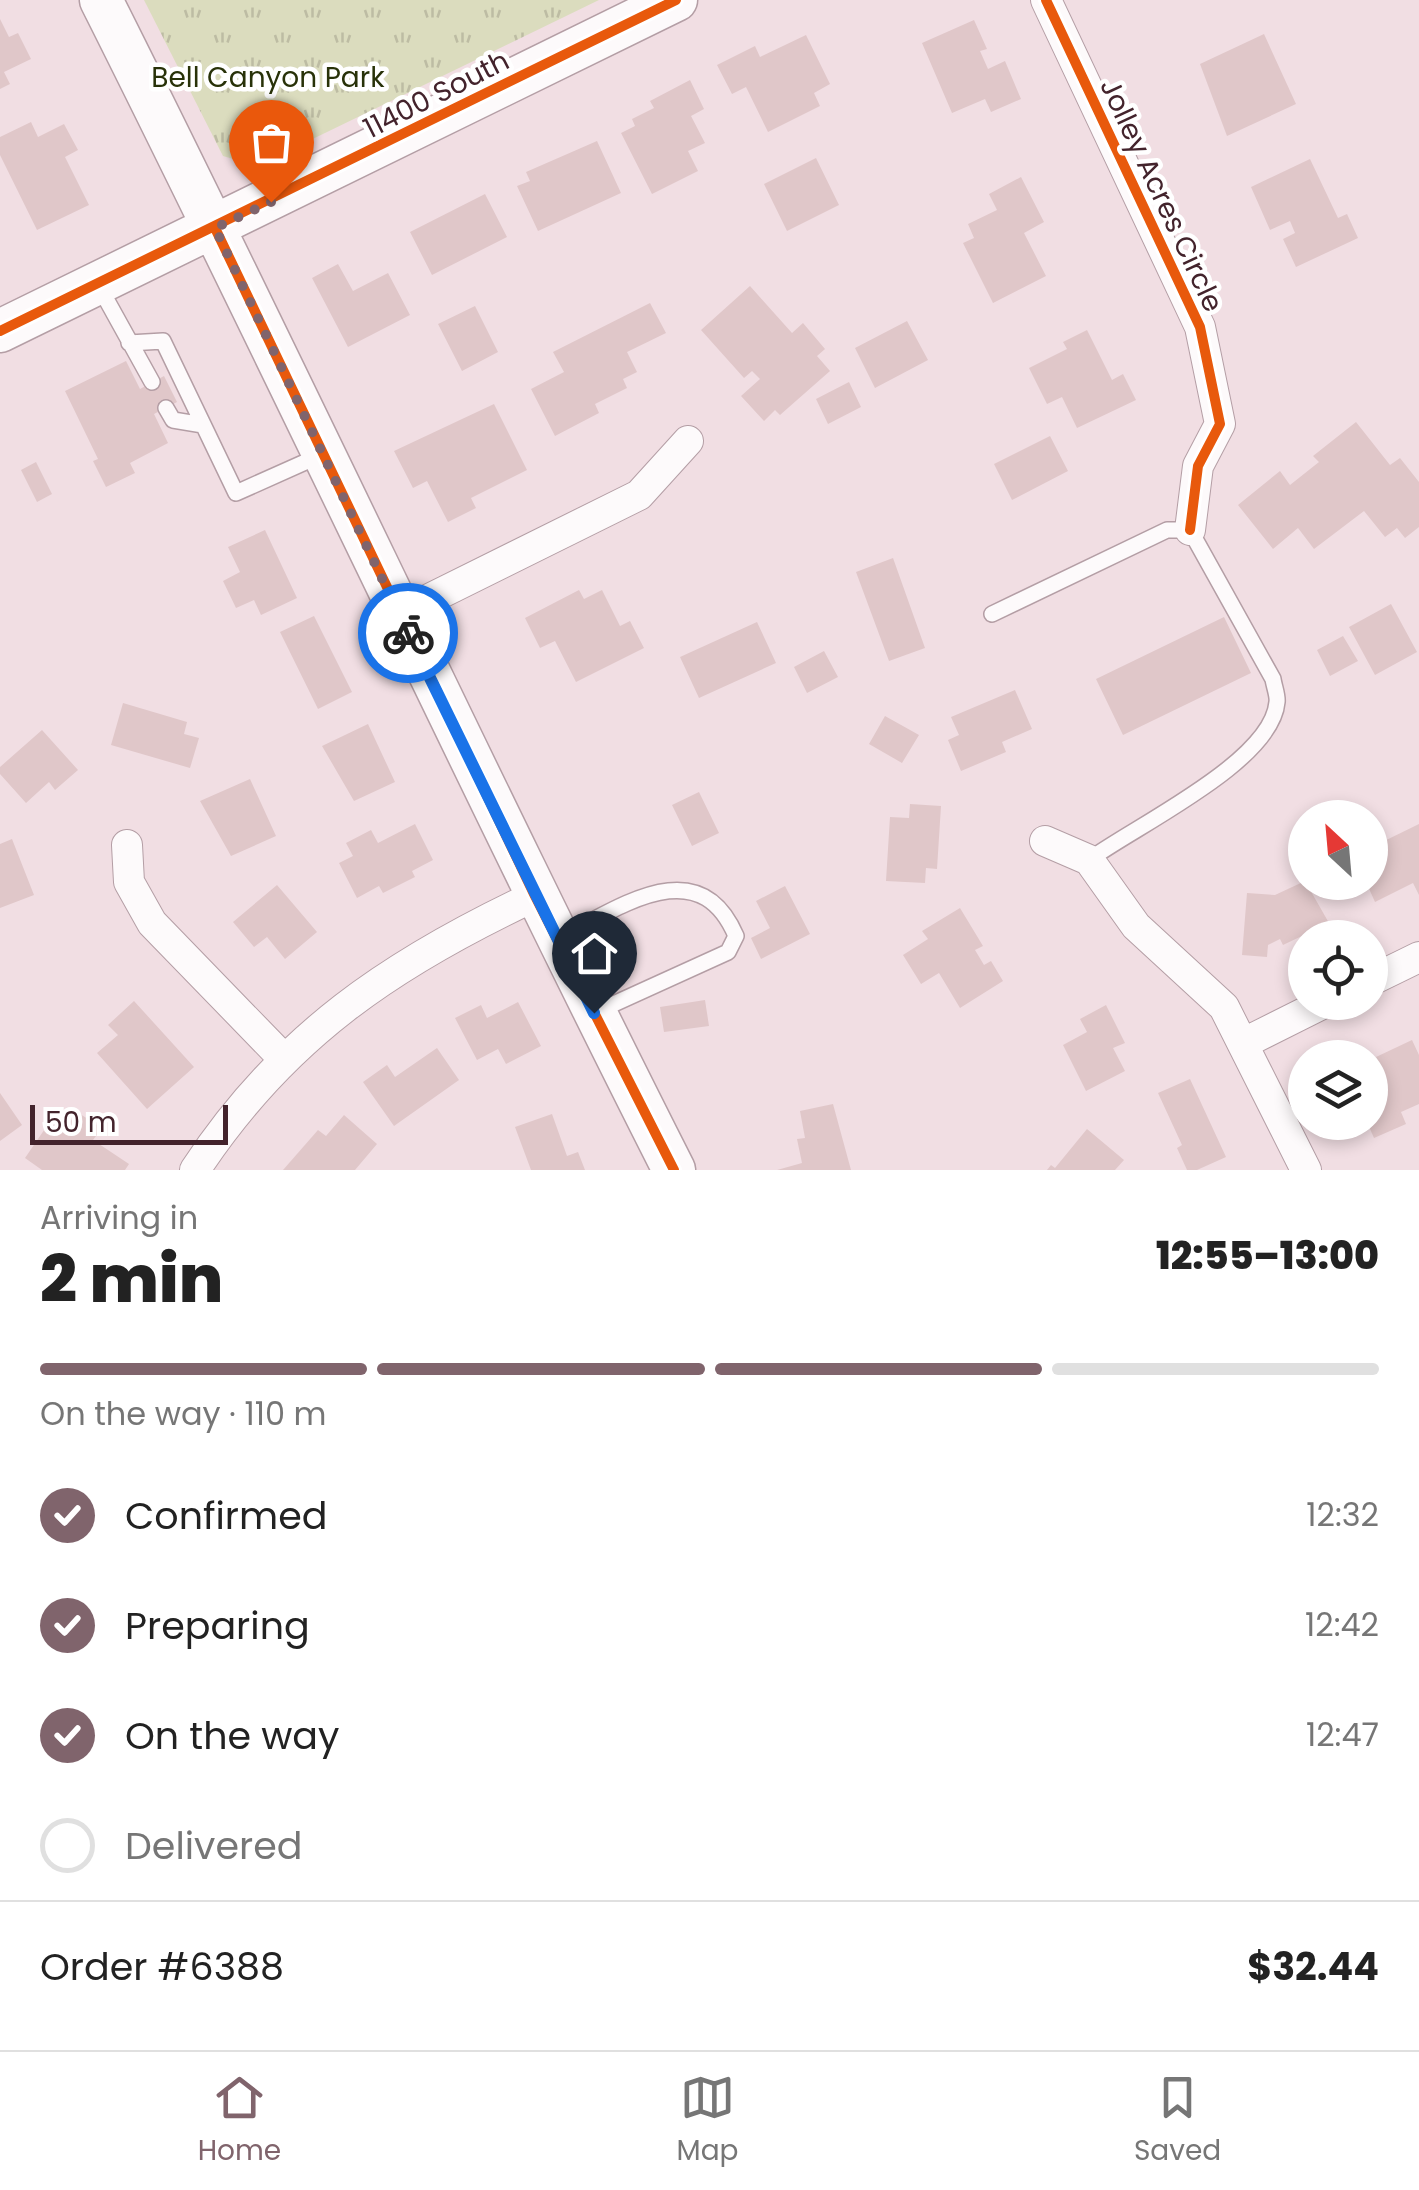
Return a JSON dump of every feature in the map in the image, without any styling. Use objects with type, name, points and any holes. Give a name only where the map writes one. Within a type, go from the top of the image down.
[{"type":"main road","points":[[101,0],[215,228],[535,896],[674,1170]]},
{"type":"main road","name":"11400 South","points":[[0,330],[676,0]]},
{"type":"street","name":"Jolley Acres Circle","points":[[1046,0],[1200,327],[1220,424],[1198,466],[1190,530]]},
{"type":"street","points":[[399,614],[639,495],[688,441]]},
{"type":"street","points":[[1045,841],[1089,860],[1136,926],[1224,1007],[1306,1170]]},
{"type":"street","points":[[127,845],[129,882],[152,922],[284,1058]]},
{"type":"street","points":[[194,1170],[246,1098],[284,1058],[380,979],[433,946],[535,896]]},
{"type":"street","points":[[1388,972],[1419,957]]},
{"type":"street","points":[[1244,1043],[1290,1020]]},
{"type":"lane","points":[[98,284],[152,382]]},
{"type":"lane","points":[[128,344],[163,341],[236,493],[323,454]]},
{"type":"lane","points":[[166,408],[173,420],[204,426]]},
{"type":"lane","points":[[992,614],[1168,530],[1190,530],[1273,679],[1277,703],[1263,735],[1223,775],[1089,860]]},
{"type":"lane","points":[[557,938],[636,899],[683,888],[705,894],[729,918],[736,936],[728,952],[594,1013]]},
{"type":"green space","name":"Bell Canyon Park","points":[[144,0],[599,0],[257,166],[223,156]]},
{"type":"building","points":[[0,19],[9,37],[18,33],[31,59],[4,72],[10,84],[0,89]]},
{"type":"building","points":[[974,20],[987,49],[980,51],[988,69],[1005,61],[1021,99],[991,112],[985,99],[952,113],[922,43]]},
{"type":"building","points":[[1264,34],[1296,104],[1227,136],[1200,64]]},
{"type":"building","points":[[806,35],[830,84],[814,93],[820,106],[768,132],[746,87],[732,94],[717,65],[755,46],[760,57]]},
{"type":"building","points":[[690,80],[704,109],[691,116],[705,143],[688,151],[698,171],[652,194],[621,133],[635,126],[632,119],[654,108],[650,101]]},
{"type":"building","points":[[31,122],[38,137],[64,124],[78,150],[65,157],[89,205],[37,230],[0,155],[0,137]]},
{"type":"building","points":[[597,141],[621,193],[538,231],[517,186],[530,181],[526,172]]},
{"type":"building","points":[[816,158],[839,205],[787,231],[764,184]]},
{"type":"building","points":[[1310,159],[1338,218],[1347,214],[1358,238],[1296,267],[1283,239],[1295,233],[1290,221],[1270,230],[1251,187]]},
{"type":"building","points":[[1021,177],[1044,222],[1024,233],[1046,276],[993,303],[963,243],[974,238],[968,224],[997,210],[989,194]]},
{"type":"building","points":[[485,194],[507,237],[432,275],[410,232]]},
{"type":"building","points":[[338,264],[353,291],[388,273],[410,315],[348,347],[312,278]]},
{"type":"building","points":[[750,286],[792,333],[803,323],[825,349],[817,356],[830,371],[780,415],[775,410],[764,421],[741,396],[760,379],[752,371],[744,378],[701,330]]},
{"type":"building","points":[[650,303],[666,333],[627,352],[637,372],[623,379],[627,388],[595,404],[599,413],[555,436],[531,389],[564,372],[553,352]]},
{"type":"building","points":[[475,306],[498,352],[462,371],[438,324]]},
{"type":"building","points":[[907,321],[928,360],[875,388],[855,348]]},
{"type":"building","points":[[1087,330],[1112,380],[1123,374],[1136,400],[1077,428],[1062,397],[1047,404],[1029,368],[1067,349],[1063,342]]},
{"type":"building","points":[[126,361],[140,389],[164,376],[177,402],[154,414],[168,443],[130,463],[135,473],[106,487],[93,461],[98,459],[65,391]]},
{"type":"building","points":[[849,382],[861,407],[828,424],[816,399]]},
{"type":"building","points":[[494,404],[527,470],[471,498],[476,508],[448,522],[427,481],[413,488],[394,451]]},
{"type":"building","points":[[1356,422],[1390,465],[1400,458],[1419,482],[1419,527],[1405,538],[1397,528],[1385,537],[1364,511],[1314,549],[1298,528],[1273,549],[1238,505],[1280,471],[1290,485],[1319,462],[1313,456]]},
{"type":"building","points":[[1050,436],[1068,471],[1012,500],[994,464]]},
{"type":"building","points":[[36,462],[52,494],[37,502],[21,470]]},
{"type":"building","points":[[265,530],[297,598],[261,615],[254,600],[236,608],[223,581],[240,572],[228,547]]},
{"type":"building","points":[[893,558],[925,648],[889,661],[856,572]]},
{"type":"building","points":[[579,590],[584,599],[602,590],[620,626],[630,621],[644,648],[576,682],[555,641],[540,648],[525,618]]},
{"type":"building","points":[[1391,604],[1417,652],[1375,675],[1349,627]]},
{"type":"building","points":[[314,616],[352,692],[318,709],[280,632]]},
{"type":"building","points":[[1224,617],[1251,673],[1123,735],[1096,679]]},
{"type":"building","points":[[757,622],[776,663],[699,698],[680,657]]},
{"type":"building","points":[[1343,636],[1358,661],[1330,676],[1317,650]]},
{"type":"building","points":[[824,651],[838,677],[807,693],[794,667]]},
{"type":"building","points":[[1015,690],[1032,729],[1002,742],[1006,752],[961,771],[948,740],[959,735],[951,717]]},
{"type":"building","points":[[123,703],[187,722],[184,734],[199,738],[190,768],[111,745]]},
{"type":"building","points":[[885,716],[919,735],[902,763],[869,744]]},
{"type":"building","points":[[368,724],[395,782],[354,801],[322,746]]},
{"type":"building","points":[[42,730],[78,770],[55,790],[49,782],[26,803],[0,774],[0,767]]},
{"type":"building","points":[[250,779],[276,836],[231,856],[200,801]]},
{"type":"building","points":[[699,792],[719,833],[692,846],[672,805]]},
{"type":"building","points":[[910,804],[941,806],[937,869],[926,868],[925,883],[886,881],[890,817],[909,818]]},
{"type":"building","points":[[415,824],[433,860],[412,871],[415,877],[383,893],[379,886],[357,898],[339,863],[353,856],[346,843],[371,830],[378,843]]},
{"type":"building","points":[[1419,824],[1419,895],[1413,883],[1388,896],[1388,839]]},
{"type":"building","points":[[12,839],[34,895],[0,908],[0,844]]},
{"type":"building","points":[[277,885],[317,932],[285,959],[267,937],[254,947],[233,922]]},
{"type":"building","points":[[785,886],[810,934],[761,959],[751,938],[770,928],[756,901]]},
{"type":"building","points":[[1288,889],[1288,900],[1316,900],[1327,920],[1288,920],[1288,943],[1283,945],[1280,939],[1268,945],[1267,957],[1242,955],[1247,893],[1275,895]]},
{"type":"building","points":[[960,908],[983,946],[975,950],[984,965],[991,961],[1003,981],[960,1008],[939,973],[921,984],[903,955],[928,939],[922,931]]},
{"type":"building","points":[[705,1000],[709,1026],[664,1032],[660,1007]]},
{"type":"building","points":[[134,1001],[194,1067],[147,1109],[97,1053],[118,1035],[108,1025]]},
{"type":"building","points":[[518,1002],[541,1046],[506,1064],[498,1049],[477,1060],[455,1018],[481,1005],[487,1018]]},
{"type":"building","points":[[1106,1005],[1125,1043],[1113,1048],[1125,1071],[1086,1091],[1063,1045],[1087,1032],[1080,1019]]},
{"type":"building","points":[[1412,1040],[1419,1055],[1419,1104],[1401,1112],[1406,1124],[1388,1132],[1388,1051]]},
{"type":"building","points":[[437,1048],[459,1080],[394,1126],[363,1082],[387,1065],[395,1077]]},
{"type":"building","points":[[1190,1079],[1226,1157],[1197,1170],[1187,1170],[1177,1148],[1182,1145],[1158,1093]]},
{"type":"building","points":[[0,1093],[22,1125],[0,1141]]},
{"type":"building","points":[[833,1104],[851,1170],[777,1170],[802,1163],[797,1139],[805,1138],[800,1111]]},
{"type":"building","points":[[77,1112],[102,1128],[93,1140],[129,1164],[125,1170],[42,1170],[25,1158],[53,1117],[67,1126]]},
{"type":"building","points":[[552,1114],[567,1156],[578,1152],[585,1170],[531,1170],[515,1127]]},
{"type":"building","points":[[344,1115],[377,1144],[355,1170],[283,1170],[318,1130],[326,1136]]},
{"type":"building","points":[[1087,1129],[1124,1160],[1115,1170],[1047,1170],[1051,1165],[1055,1168]]},
{"type":"cycle path","points":[[0,331],[676,0]]},
{"type":"cycle path","points":[[1046,0],[1200,327],[1220,424],[1198,466],[1190,530]]},
{"type":"cycle path","points":[[215,228],[535,896],[674,1170]]},
{"type":"way so far","points":[[271,202],[215,228],[408,633]]},
{"type":"route","points":[[408,633],[594,1013]]}]
